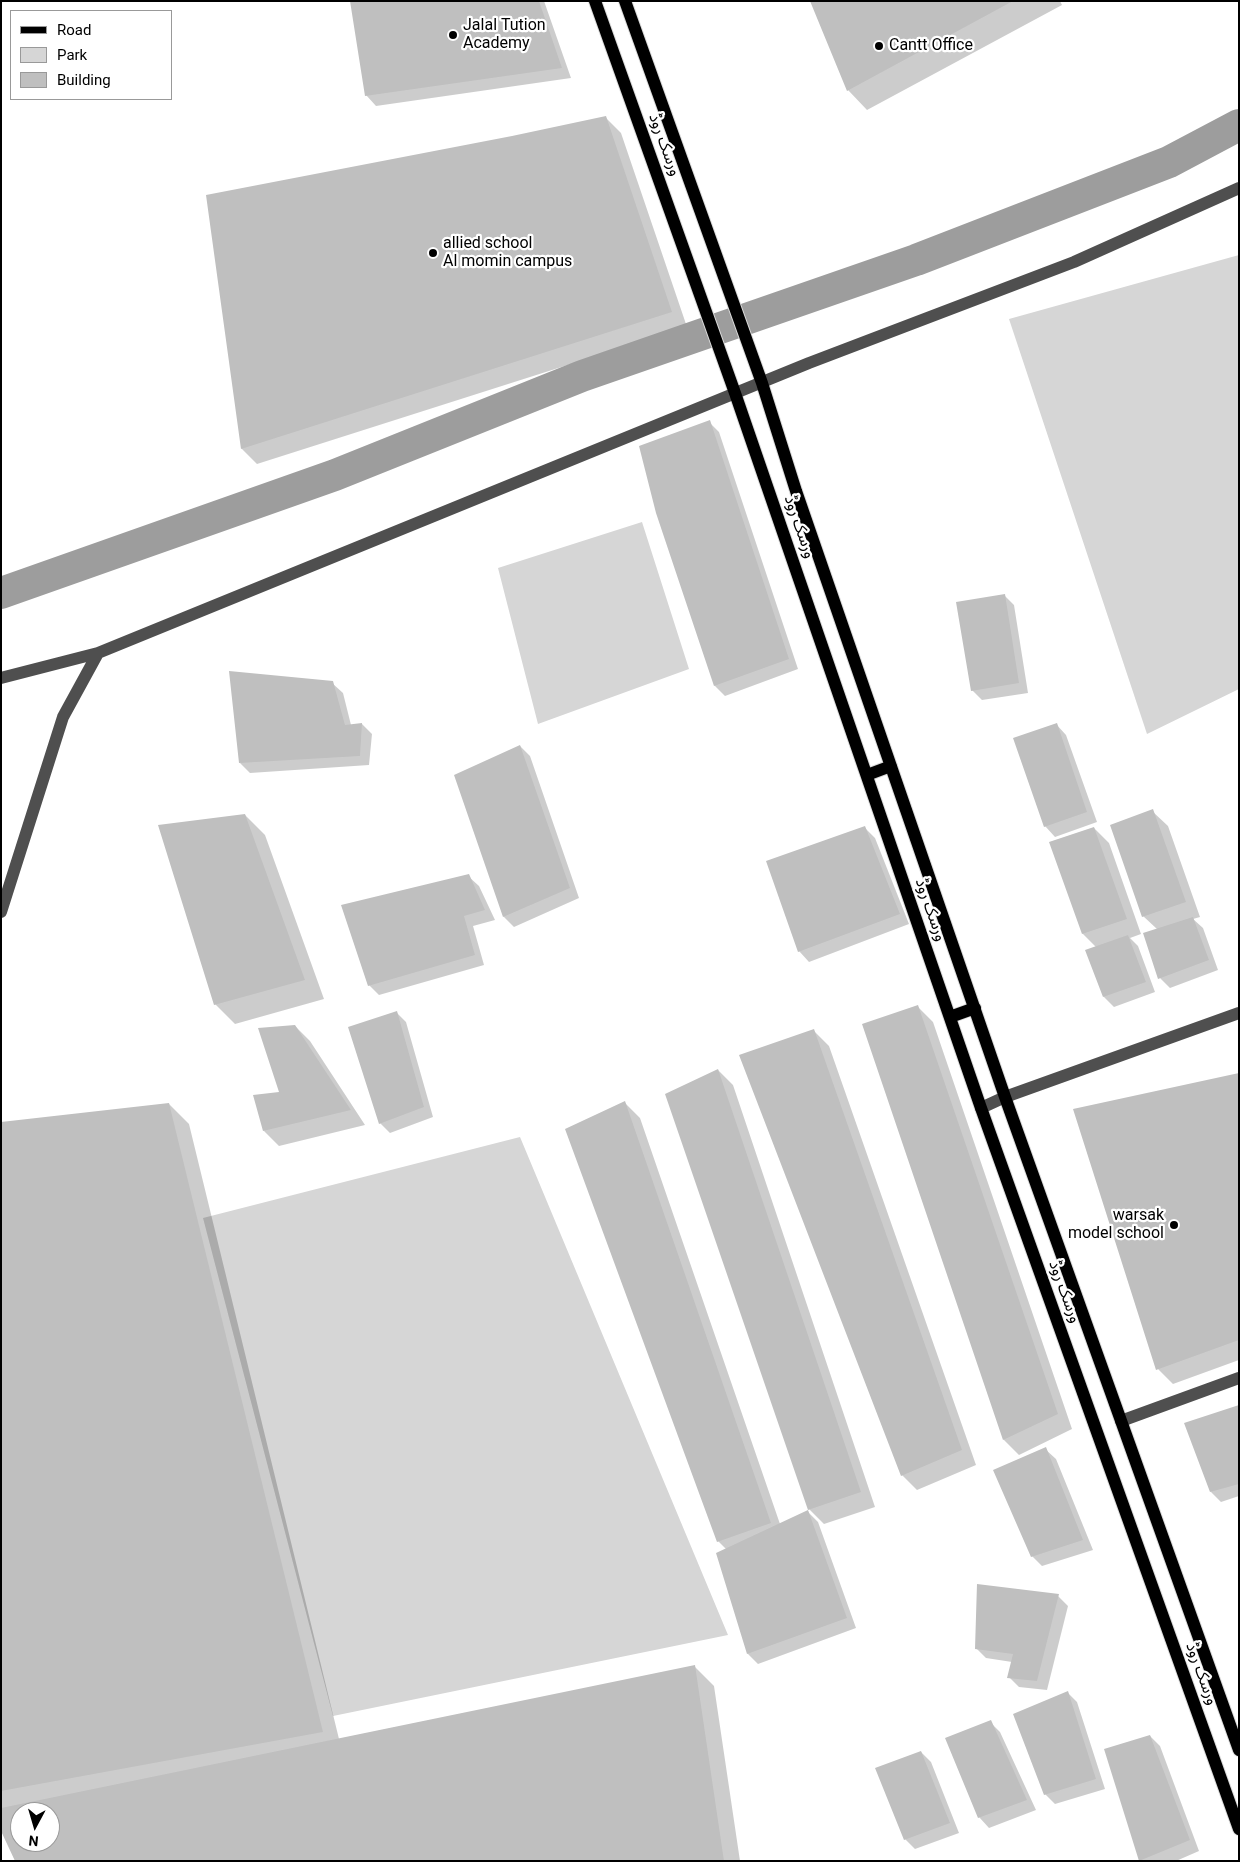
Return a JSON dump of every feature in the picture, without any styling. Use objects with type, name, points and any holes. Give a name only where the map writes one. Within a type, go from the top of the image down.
[{"type":"main road","name":"ورسک روڈ","points":[[595,1],[735,393],[981,1108],[1239,1829]]},
{"type":"main road","name":"ورسک روڈ","points":[[625,1],[762,383],[796,491],[1005,1096],[1239,1750]]},
{"type":"main road","points":[[866,774],[891,766]]},
{"type":"main road","points":[[950,1017],[975,1008]]},
{"type":"street","points":[[1,678],[98,653],[735,393],[1074,262],[1239,188]]},
{"type":"street","points":[[1,912],[4,895],[63,717],[98,653]]},
{"type":"street","points":[[981,1108],[1005,1096],[1239,1013]]},
{"type":"street","points":[[1121,1421],[1239,1378]]},
{"type":"green space","points":[[1239,255],[1239,689],[1147,734],[1009,319]]},
{"type":"green space","points":[[642,522],[689,669],[538,724],[498,568]]},
{"type":"green space","points":[[520,1137],[728,1635],[333,1716],[203,1218]]},
{"type":"building","name":"Jalal Tution Academy","points":[[350,1],[539,1],[562,68],[365,96]]},
{"type":"building","name":"Cantt Office","points":[[810,1],[1013,1],[847,91]]},
{"type":"building","name":"allied school Al momin campus","points":[[606,116],[672,312],[241,449],[206,195]]},
{"type":"building","points":[[710,420],[789,659],[714,686],[656,513],[639,446]]},
{"type":"building","points":[[1005,594],[1019,683],[971,691],[956,602]]},
{"type":"building","points":[[229,671],[333,681],[345,725],[362,723],[360,756],[239,763]]},
{"type":"building","points":[[1057,723],[1087,812],[1044,827],[1013,738]]},
{"type":"building","points":[[520,745],[570,888],[503,917],[454,775]]},
{"type":"building","points":[[1153,809],[1186,902],[1142,917],[1110,825]]},
{"type":"building","points":[[245,814],[305,980],[214,1005],[158,825]]},
{"type":"building","points":[[865,826],[900,914],[798,952],[766,861]]},
{"type":"building","points":[[1094,827],[1127,919],[1082,934],[1049,842]]},
{"type":"building","points":[[469,874],[485,910],[464,916],[475,955],[368,986],[341,905]]},
{"type":"building","points":[[1193,917],[1209,960],[1158,979],[1143,933]]},
{"type":"building","points":[[1128,935],[1146,982],[1103,997],[1085,950]]},
{"type":"building","points":[[918,1005],[1058,1414],[1003,1440],[862,1024]]},
{"type":"building","points":[[397,1011],[424,1107],[379,1124],[348,1027]]},
{"type":"building","points":[[295,1025],[351,1110],[263,1131],[253,1095],[279,1092],[258,1028]]},
{"type":"building","points":[[814,1029],[962,1450],[901,1476],[739,1055]]},
{"type":"building","points":[[718,1069],[861,1492],[808,1510],[665,1094]]},
{"type":"building","name":"warsak model school","points":[[1239,1073],[1239,1340],[1156,1370],[1073,1109]]},
{"type":"building","points":[[625,1101],[771,1523],[717,1542],[565,1129]]},
{"type":"building","points":[[169,1103],[323,1732],[1,1791],[1,1122]]},
{"type":"building","points":[[1239,1405],[1239,1484],[1210,1492],[1184,1423]]},
{"type":"building","points":[[1046,1447],[1083,1540],[1031,1557],[993,1470]]},
{"type":"building","points":[[808,1510],[847,1618],[747,1654],[716,1553]]},
{"type":"building","points":[[977,1584],[1059,1594],[1037,1681],[1007,1678],[1013,1654],[975,1649]]},
{"type":"building","points":[[695,1665],[724,1861],[15,1861],[11,1852],[60,1852],[60,1802],[30,1802]]},
{"type":"building","points":[[1068,1691],[1096,1779],[1044,1795],[1013,1714]]},
{"type":"building","points":[[991,1720],[1027,1800],[978,1818],[945,1738]]},
{"type":"building","points":[[1150,1735],[1190,1840],[1139,1861],[1104,1749]]},
{"type":"building","points":[[921,1751],[950,1823],[904,1840],[875,1768]]},
{"type":"building","points":[[10,1806],[10,1850],[1,1831],[1,1808]]},
{"type":"waterway","points":[[1,593],[335,475],[582,376],[916,260],[1169,162],[1239,125]]},
{"type":"place","name":"Jalal Tution Academy","points":[[453,35]]},
{"type":"place","name":"Cantt Office","points":[[879,46]]},
{"type":"place","name":"allied school Al momin campus","points":[[433,253]]},
{"type":"place","name":"warsak model school","points":[[1174,1225]]}]
